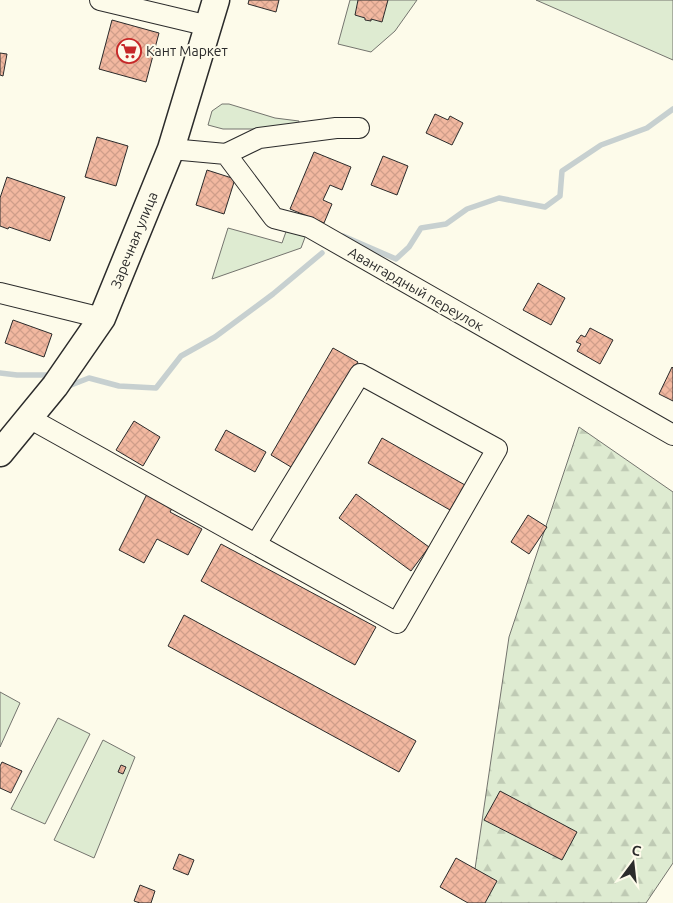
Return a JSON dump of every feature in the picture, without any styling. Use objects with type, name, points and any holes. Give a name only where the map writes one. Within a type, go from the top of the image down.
[{"type":"main road","name":"Заречная улица","points":[[0,453],[55,386],[102,318],[171,149],[216,0]]},
{"type":"street","points":[[100,0],[208,26]]},
{"type":"street","points":[[171,149],[226,154],[259,138],[336,128],[359,128]]},
{"type":"street","name":"Авангардный переулок","points":[[226,154],[274,218],[309,227],[673,434]]},
{"type":"street","points":[[0,293],[102,318]]},
{"type":"street","points":[[29,418],[397,623],[497,449],[360,374],[256,544]]},
{"type":"green space","points":[[350,0],[417,0],[395,31],[371,52],[338,44]]},
{"type":"green space","points":[[536,0],[673,0],[673,60]]},
{"type":"green space","points":[[222,104],[229,104],[275,118],[299,121],[298,129],[223,129],[208,125],[212,111]]},
{"type":"green space","points":[[288,226],[307,232],[301,248],[212,279],[228,228],[282,243]]},
{"type":"green space","points":[[579,427],[673,492],[673,863],[646,903],[470,903],[509,637]]},
{"type":"green space","points":[[0,692],[20,703],[0,747]]},
{"type":"green space","points":[[58,718],[90,734],[45,824],[11,809]]},
{"type":"green space","points":[[103,740],[135,757],[94,858],[54,840]]},
{"type":"building","points":[[249,0],[279,0],[276,12],[248,4]]},
{"type":"building","points":[[358,0],[388,0],[382,22],[371,19],[371,21],[365,20],[365,18],[355,15]]},
{"type":"building","name":"Кант Маркет","points":[[112,20],[159,33],[146,82],[99,69]]},
{"type":"building","points":[[0,53],[7,54],[3,76],[0,75]]},
{"type":"building","points":[[435,114],[448,120],[450,116],[463,123],[452,145],[426,133]]},
{"type":"building","points":[[97,137],[128,146],[116,186],[85,177]]},
{"type":"building","points":[[314,152],[351,167],[342,190],[330,185],[323,200],[332,204],[324,223],[290,209]]},
{"type":"building","points":[[383,156],[408,166],[397,195],[371,185]]},
{"type":"building","points":[[207,170],[235,179],[224,214],[196,205]]},
{"type":"building","points":[[7,177],[65,197],[50,241],[9,227],[8,229],[0,226],[0,198]]},
{"type":"building","points":[[538,283],[565,298],[551,325],[523,310]]},
{"type":"building","points":[[13,320],[52,334],[44,357],[5,343]]},
{"type":"building","points":[[590,328],[613,340],[600,364],[577,351],[581,344],[576,342],[581,335],[585,337]]},
{"type":"building","points":[[333,348],[358,362],[296,470],[271,455]]},
{"type":"building","points":[[673,368],[673,401],[659,394]]},
{"type":"building","points":[[134,421],[160,437],[143,466],[116,450]]},
{"type":"building","points":[[226,430],[266,452],[255,472],[215,450]]},
{"type":"building","points":[[382,438],[465,485],[450,510],[368,463]]},
{"type":"building","points":[[148,492],[174,505],[170,512],[202,529],[188,555],[157,539],[144,563],[119,550]]},
{"type":"building","points":[[356,494],[429,547],[411,571],[339,518]]},
{"type":"building","points":[[528,515],[547,527],[529,554],[511,542]]},
{"type":"building","points":[[221,544],[376,627],[355,665],[201,581]]},
{"type":"building","points":[[184,615],[416,741],[399,772],[168,646]]},
{"type":"building","points":[[2,762],[22,771],[11,793],[0,788],[0,766]]},
{"type":"building","points":[[121,765],[126,767],[123,774],[118,772]]},
{"type":"building","points":[[500,791],[577,832],[562,860],[484,820]]},
{"type":"building","points":[[179,854],[194,860],[188,875],[173,869]]},
{"type":"building","points":[[456,858],[497,881],[485,903],[468,903],[440,887]]},
{"type":"building","points":[[140,885],[155,891],[151,903],[134,901]]},
{"type":"waterway","points":[[343,236],[396,259],[409,247],[421,228],[446,224],[467,209],[499,198],[545,207],[560,196],[562,171],[601,145],[647,128],[673,109]]},
{"type":"waterway","points":[[71,385],[89,378],[119,386],[156,388],[181,356],[215,337],[273,294],[322,253]]},
{"type":"waterway","points":[[0,373],[51,375]]},
{"type":"place","name":"Кант Маркет","points":[[129,51]]}]
